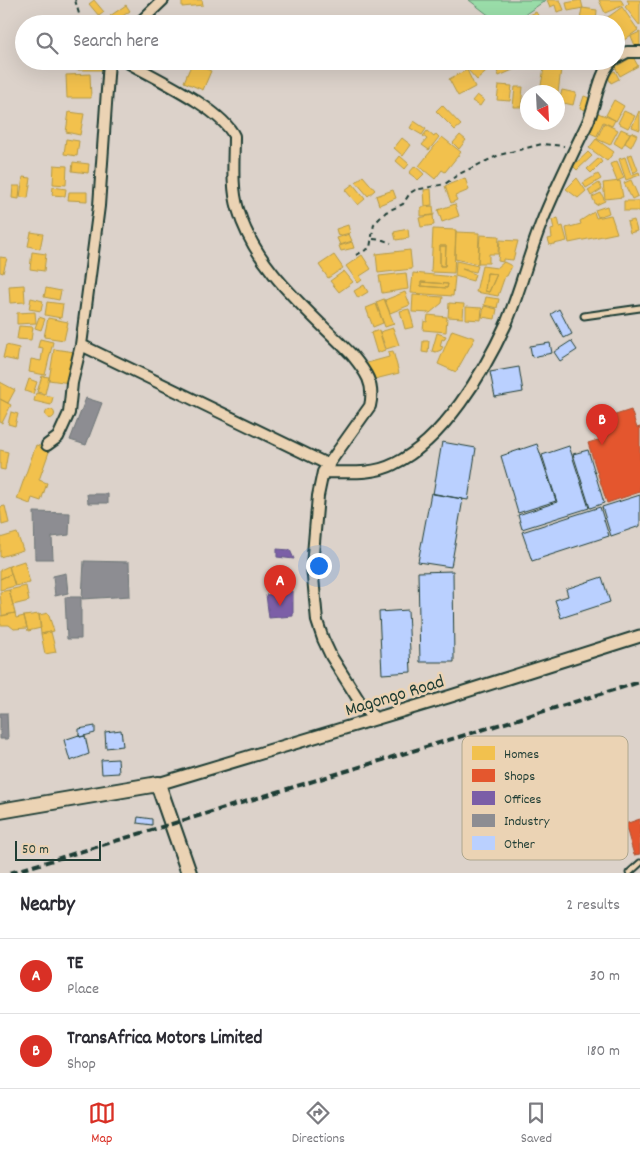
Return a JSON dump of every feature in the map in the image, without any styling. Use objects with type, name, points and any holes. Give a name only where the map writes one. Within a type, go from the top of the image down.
[{"type":"main road","name":"Magongo Road","points":[[0,812],[158,784]]},
{"type":"main road","points":[[158,784],[188,873]]},
{"type":"street","points":[[147,15],[163,0]]},
{"type":"street","points":[[625,53],[640,52]]},
{"type":"street","points":[[47,445],[58,437],[69,413],[72,383],[81,345],[100,206],[108,70]]},
{"type":"street","points":[[141,70],[206,108],[229,126],[234,136],[237,207],[247,234],[262,260],[366,372],[373,394],[370,406],[326,469],[318,496],[312,566],[317,620],[331,656],[363,707],[376,719]]},
{"type":"street","points":[[81,345],[326,469],[368,472],[392,466],[411,455],[454,411],[483,367],[505,325],[538,232],[573,149],[595,106],[604,70]]},
{"type":"street","name":"Magongo Road","points":[[158,784],[376,719],[640,636]]},
{"type":"lane","points":[[584,316],[640,308]]},
{"type":"lane","points":[[629,873],[640,863]]},
{"type":"path","points":[[75,0],[79,15]]},
{"type":"path","points":[[356,255],[368,250],[372,239],[371,231],[378,218],[403,204],[410,193],[415,190],[445,184],[459,174],[499,155],[542,144],[558,144],[573,149]]},
{"type":"path","points":[[372,239],[391,243]]},
{"type":"green space","points":[[469,0],[546,0],[524,15],[488,15]]},
{"type":"building: Homes","points":[[94,0],[104,12],[98,15],[89,4]]},
{"type":"building: Homes","points":[[182,0],[202,0],[203,5],[182,7]]},
{"type":"building: Homes","points":[[547,0],[560,0],[564,10],[557,12],[555,5],[550,7]]},
{"type":"building: Homes","points":[[581,0],[583,8],[568,11],[566,3]]},
{"type":"building: Homes","points":[[599,0],[621,0],[624,5],[605,13]]},
{"type":"building: Homes","points":[[627,0],[640,0],[640,26],[625,7],[629,3]]},
{"type":"building: Homes","points":[[126,5],[130,11],[124,15],[111,15]]},
{"type":"building: Homes","points":[[622,7],[638,30],[625,39],[625,15],[611,15]]},
{"type":"building: Homes","points":[[582,8],[597,10],[597,15],[581,15]]},
{"type":"building: Homes","points":[[640,32],[640,46],[636,48],[631,36]]},
{"type":"building: Homes","points":[[633,57],[638,66],[620,76],[617,70],[625,70],[625,61]]},
{"type":"building: Homes","points":[[189,70],[211,71],[203,90],[184,82]]},
{"type":"building: Homes","points":[[467,70],[475,87],[458,96],[449,79]]},
{"type":"building: Homes","points":[[468,70],[489,70],[477,80]]},
{"type":"building: Homes","points":[[497,70],[513,70],[499,76]]},
{"type":"building: Homes","points":[[544,70],[561,70],[559,85],[541,85]]},
{"type":"building: Homes","points":[[615,71],[619,79],[611,83],[607,75]]},
{"type":"building: Homes","points":[[90,74],[91,98],[67,98],[66,75]]},
{"type":"building: Homes","points":[[499,85],[512,86],[510,101],[497,100]]},
{"type":"building: Homes","points":[[515,87],[520,87],[520,107],[513,107]]},
{"type":"building: Homes","points":[[565,91],[576,93],[573,105],[565,103]]},
{"type":"building: Homes","points":[[477,95],[484,100],[480,106],[472,101]]},
{"type":"building: Homes","points":[[584,96],[592,99],[588,111],[580,108]]},
{"type":"building: Homes","points":[[614,100],[624,106],[616,121],[606,115]]},
{"type":"building: Homes","points":[[442,105],[461,125],[455,130],[436,111]]},
{"type":"building: Homes","points":[[624,111],[635,116],[628,128],[618,123]]},
{"type":"building: Homes","points":[[69,112],[84,114],[80,135],[66,132]]},
{"type":"building: Homes","points":[[640,112],[640,130],[632,127]]},
{"type":"building: Homes","points":[[598,113],[615,120],[612,126],[603,122],[597,136],[590,133]]},
{"type":"building: Homes","points":[[414,121],[426,129],[422,135],[410,128]]},
{"type":"building: Homes","points":[[604,123],[618,130],[610,145],[597,139]]},
{"type":"building: Homes","points":[[621,129],[630,133],[622,148],[614,143]]},
{"type":"building: Homes","points":[[427,131],[434,137],[436,134],[439,137],[429,150],[422,145],[427,139],[423,136]]},
{"type":"building: Homes","points":[[631,132],[637,135],[631,147],[625,143]]},
{"type":"building: Homes","points":[[460,135],[466,140],[459,149],[453,143]]},
{"type":"building: Homes","points":[[442,137],[461,152],[445,172],[442,170],[435,179],[419,166]]},
{"type":"building: Homes","points":[[402,138],[411,145],[403,156],[394,148]]},
{"type":"building: Homes","points":[[66,139],[79,141],[77,156],[64,154]]},
{"type":"building: Homes","points":[[596,139],[614,152],[607,161],[589,148]]},
{"type":"building: Homes","points":[[588,152],[592,156],[577,170],[573,166]]},
{"type":"building: Homes","points":[[632,154],[638,170],[633,173],[627,156]]},
{"type":"building: Homes","points":[[400,156],[409,164],[405,169],[396,161]]},
{"type":"building: Homes","points":[[625,157],[631,175],[639,172],[640,175],[626,180],[619,159]]},
{"type":"building: Homes","points":[[599,158],[602,162],[591,173],[587,169]]},
{"type":"building: Homes","points":[[617,161],[624,178],[617,181],[610,164]]},
{"type":"building: Homes","points":[[73,162],[89,164],[88,173],[72,171]]},
{"type":"building: Homes","points":[[54,165],[67,166],[66,185],[53,184]]},
{"type":"building: Homes","points":[[415,166],[424,174],[418,180],[409,173]]},
{"type":"building: Homes","points":[[598,174],[601,179],[586,188],[583,183]]},
{"type":"building: Homes","points":[[363,176],[375,190],[368,196],[356,182]]},
{"type":"building: Homes","points":[[23,177],[31,178],[28,198],[20,197]]},
{"type":"building: Homes","points":[[465,178],[469,190],[455,196],[457,200],[451,203],[445,186]]},
{"type":"building: Homes","points":[[577,178],[586,191],[578,198],[566,189]]},
{"type":"building: Homes","points":[[631,180],[638,196],[632,199],[624,183]]},
{"type":"building: Homes","points":[[620,181],[623,197],[605,199],[603,183]]},
{"type":"building: Homes","points":[[599,183],[602,189],[591,196],[588,190]]},
{"type":"building: Homes","points":[[353,184],[365,199],[358,205],[345,190]]},
{"type":"building: Homes","points":[[13,186],[20,186],[19,199],[12,198]]},
{"type":"building: Homes","points":[[53,187],[66,189],[65,196],[52,195]]},
{"type":"building: Homes","points":[[431,189],[432,205],[425,206],[424,190]]},
{"type":"building: Homes","points":[[393,190],[396,198],[379,205],[376,196]]},
{"type":"building: Homes","points":[[69,192],[87,192],[87,201],[68,200]]},
{"type":"building: Homes","points":[[601,193],[605,201],[596,205],[592,197]]},
{"type":"building: Homes","points":[[624,201],[640,201],[640,211],[624,211]]},
{"type":"building: Homes","points":[[455,204],[459,216],[442,222],[438,210]]},
{"type":"building: Homes","points":[[433,206],[434,215],[421,216],[421,207]]},
{"type":"building: Homes","points":[[607,206],[609,213],[598,217],[595,210]]},
{"type":"building: Homes","points":[[594,212],[596,218],[611,215],[617,233],[569,243],[566,228],[581,224],[580,221]]},
{"type":"building: Homes","points":[[433,215],[434,225],[421,227],[419,218]]},
{"type":"building: Homes","points":[[558,218],[560,227],[563,226],[567,241],[550,245],[548,239],[552,238],[551,230],[554,229],[552,220]]},
{"type":"building: Homes","points":[[634,220],[637,231],[630,233],[627,222]]},
{"type":"building: Homes","points":[[348,225],[350,233],[338,236],[336,229]]},
{"type":"building: Homes","points":[[408,229],[409,238],[396,240],[394,232]]},
{"type":"building: Homes","points":[[433,229],[456,230],[454,273],[431,272]],"holes":[[[440,246],[446,246],[445,266],[440,266]]]},
{"type":"building: Homes","points":[[31,232],[43,234],[40,249],[28,246]]},
{"type":"building: Homes","points":[[456,232],[479,233],[478,264],[455,259]]},
{"type":"building: Homes","points":[[349,234],[352,241],[340,245],[337,238]]},
{"type":"building: Homes","points":[[480,235],[499,236],[498,254],[489,254],[489,263],[478,263]]},
{"type":"building: Homes","points":[[500,240],[518,241],[513,260],[503,259],[503,262],[498,261]]},
{"type":"building: Homes","points":[[352,242],[354,248],[341,251],[339,246]]},
{"type":"building: Homes","points":[[440,246],[446,246],[445,266],[440,266]]},
{"type":"building: Homes","points":[[410,250],[412,269],[378,273],[376,254]]},
{"type":"building: Homes","points":[[32,252],[46,254],[44,271],[30,269]]},
{"type":"building: Homes","points":[[334,255],[343,268],[328,278],[319,265]]},
{"type":"building: Homes","points":[[362,255],[371,269],[360,276],[362,280],[358,283],[346,266]]},
{"type":"building: Homes","points":[[0,257],[7,258],[3,273],[0,272]]},
{"type":"building: Homes","points":[[456,261],[478,266],[476,272],[462,269],[475,274],[473,281],[455,276]]},
{"type":"building: Homes","points":[[504,262],[512,266],[507,276],[505,276],[498,296],[476,292],[482,266],[497,268]],"holes":[[[487,273],[497,274],[489,292],[485,291]]]},
{"type":"building: Homes","points":[[344,271],[353,282],[339,292],[330,281]]},
{"type":"building: Homes","points":[[406,273],[408,289],[382,293],[379,276]]},
{"type":"building: Homes","points":[[413,273],[455,277],[453,296],[411,293]],"holes":[[[421,282],[448,284],[447,288],[421,286]]]},
{"type":"building: Homes","points":[[487,273],[497,274],[489,292],[485,291]]},
{"type":"building: Homes","points":[[421,282],[448,284],[447,288],[421,286]]},
{"type":"building: Homes","points":[[24,285],[25,302],[10,303],[9,286]]},
{"type":"building: Homes","points":[[364,285],[368,292],[358,298],[354,291]]},
{"type":"building: Homes","points":[[46,288],[61,291],[59,300],[44,297]]},
{"type":"building: Homes","points":[[405,292],[410,305],[390,313],[385,300]]},
{"type":"building: Homes","points":[[413,295],[443,297],[442,303],[430,313],[412,312]]},
{"type":"building: Homes","points":[[486,297],[499,299],[497,308],[484,305]]},
{"type":"building: Homes","points":[[31,298],[43,301],[41,311],[29,309]]},
{"type":"building: Homes","points":[[384,299],[394,324],[385,327],[376,302]]},
{"type":"building: Homes","points":[[47,302],[63,304],[61,318],[45,315]]},
{"type":"building: Homes","points":[[449,303],[464,304],[463,318],[448,317]]},
{"type":"building: Homes","points":[[376,304],[383,323],[373,327],[366,308]]},
{"type":"building: Homes","points":[[484,306],[497,309],[495,319],[482,317]]},
{"type":"building: Homes","points":[[466,307],[482,308],[481,320],[466,319]]},
{"type":"building: Homes","points":[[409,309],[414,327],[405,329],[400,311]]},
{"type":"building: Homes","points":[[35,312],[36,323],[17,324],[17,313]]},
{"type":"building: Homes","points":[[428,315],[447,317],[446,332],[423,330],[424,321],[427,322]]},
{"type":"building: Homes","points":[[39,317],[45,319],[41,330],[35,328]]},
{"type":"building: Homes","points":[[48,318],[68,322],[64,340],[44,337]]},
{"type":"building: Homes","points":[[19,326],[33,327],[31,340],[17,339]]},
{"type":"building: Homes","points":[[393,328],[399,345],[386,349],[380,332]]},
{"type":"building: Homes","points":[[379,330],[385,350],[377,353],[371,333]]},
{"type":"building: Homes","points":[[452,330],[475,338],[456,372],[438,364]]},
{"type":"building: Homes","points":[[437,333],[446,336],[444,340],[442,339],[440,346],[443,347],[436,352],[432,351]]},
{"type":"building: Homes","points":[[40,339],[53,342],[45,375],[29,372],[31,359],[41,361],[43,348],[38,347]]},
{"type":"building: Homes","points":[[423,341],[429,341],[428,353],[422,352]]},
{"type":"building: Homes","points":[[6,345],[19,348],[17,361],[3,358]]},
{"type":"building: Homes","points":[[54,349],[75,352],[70,383],[49,380]]},
{"type":"building: Homes","points":[[393,351],[399,373],[371,380],[367,363],[389,357],[388,352]]},
{"type":"building: Homes","points":[[42,376],[49,377],[45,394],[37,392]]},
{"type":"building: Homes","points":[[29,379],[37,382],[33,394],[25,391]]},
{"type":"building: Homes","points":[[0,382],[15,390],[8,403],[0,399]]},
{"type":"building: Homes","points":[[36,393],[53,397],[51,405],[34,401]]},
{"type":"building: Homes","points":[[0,399],[11,405],[2,423],[0,422]]},
{"type":"building: Homes","points":[[50,409],[55,414],[50,419],[45,414]]},
{"type":"building: Homes","points":[[11,412],[18,414],[15,426],[8,424]]},
{"type":"building: Homes","points":[[36,445],[50,449],[39,480],[47,483],[41,501],[32,498],[30,504],[17,499]]},
{"type":"building: Homes","points":[[0,450],[8,452],[5,470],[0,469]]},
{"type":"building: Homes","points":[[5,506],[9,523],[2,525],[0,507]]},
{"type":"building: Homes","points":[[17,533],[23,550],[0,557],[0,538]]},
{"type":"building: Homes","points":[[24,561],[30,583],[15,586],[9,566]]},
{"type":"building: Homes","points":[[9,566],[11,574],[0,579],[0,570]]},
{"type":"building: Homes","points":[[11,574],[15,586],[0,590],[0,579]]},
{"type":"building: Homes","points":[[26,586],[29,601],[13,605],[9,590]]},
{"type":"building: Homes","points":[[9,590],[15,613],[2,616],[0,592]]},
{"type":"building: Homes","points":[[15,613],[16,618],[24,616],[27,628],[14,629],[9,625],[0,625],[0,616]]},
{"type":"building: Homes","points":[[48,613],[54,631],[41,634],[39,615]]},
{"type":"building: Homes","points":[[39,614],[41,628],[28,631],[24,616]]},
{"type":"building: Homes","points":[[51,632],[56,652],[45,654],[41,634]]},
{"type":"building: Shops","points":[[631,410],[637,428],[640,427],[640,492],[607,503],[588,443],[608,437],[603,419]]},
{"type":"building: Shops","points":[[640,819],[640,854],[634,855],[628,834],[628,823]]},
{"type":"building: Offices","points":[[277,549],[290,550],[294,559],[277,557]]},
{"type":"building: Offices","points":[[293,591],[293,616],[269,618],[266,595]]},
{"type":"building: Industry","points":[[86,398],[102,403],[86,445],[70,440]]},
{"type":"building: Industry","points":[[87,494],[108,494],[108,503],[88,503]]},
{"type":"building: Industry","points":[[34,512],[70,513],[69,535],[52,537],[53,559],[35,559]]},
{"type":"building: Industry","points":[[84,561],[129,562],[130,596],[82,599]]},
{"type":"building: Industry","points":[[66,573],[68,593],[55,596],[53,576]]},
{"type":"building: Industry","points":[[65,597],[81,597],[81,639],[67,639]]},
{"type":"building: Industry","points":[[0,713],[7,713],[8,739],[0,739]]},
{"type":"building: Other","points":[[559,309],[572,334],[564,338],[551,314]]},
{"type":"building: Other","points":[[571,341],[577,350],[560,361],[554,352]]},
{"type":"building: Other","points":[[550,343],[552,353],[532,357],[530,346]]},
{"type":"building: Other","points":[[519,367],[523,392],[495,397],[490,372]]},
{"type":"building: Other","points":[[442,442],[476,448],[468,500],[433,494]]},
{"type":"building: Other","points":[[537,444],[556,501],[518,513],[501,456]]},
{"type":"building: Other","points":[[569,446],[589,508],[522,529],[518,515],[557,502],[542,455]]},
{"type":"building: Other","points":[[588,450],[604,503],[590,508],[573,454]]},
{"type":"building: Other","points":[[431,493],[463,499],[451,567],[418,562]]},
{"type":"building: Other","points":[[640,495],[640,526],[611,536],[602,507]]},
{"type":"building: Other","points":[[600,507],[609,536],[532,561],[522,532]]},
{"type":"building: Other","points":[[453,571],[454,662],[420,662],[418,572]]},
{"type":"building: Other","points":[[602,577],[610,602],[561,618],[555,600],[568,596],[566,589]]},
{"type":"building: Other","points":[[408,610],[411,672],[382,674],[379,612]]},
{"type":"building: Other","points":[[95,726],[95,733],[80,737],[79,729]]},
{"type":"building: Other","points":[[121,730],[123,746],[106,748],[105,732]]},
{"type":"building: Other","points":[[79,735],[80,737],[85,736],[89,754],[70,761],[64,740]]},
{"type":"building: Other","points":[[118,759],[119,773],[102,774],[101,760]]},
{"type":"building: Other","points":[[138,817],[152,819],[152,825],[137,823]]},
{"type":"railway","points":[[10,873],[640,682]]},
{"type":"place","name":"TransAfrica Motors Limited","points":[[602,445]]},
{"type":"place","name":"TE","points":[[280,606]]}]
